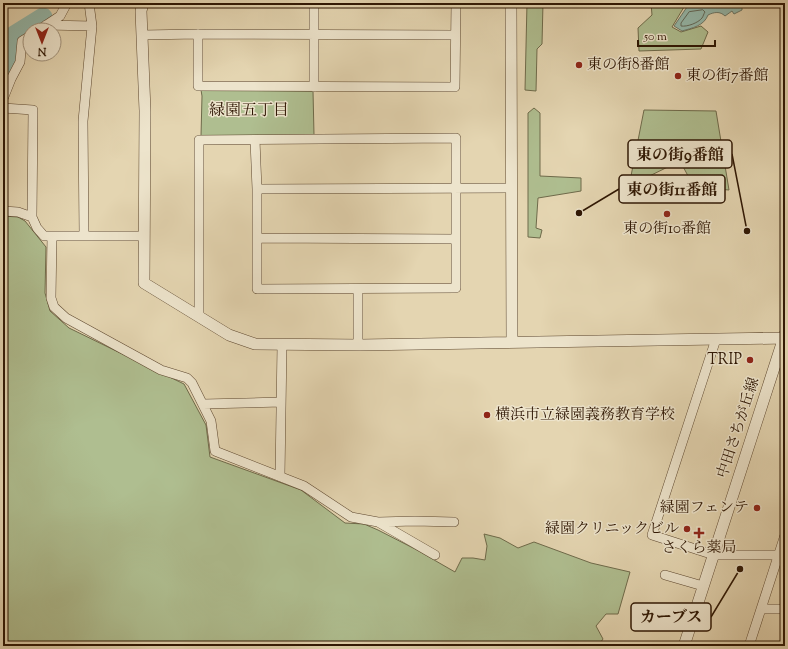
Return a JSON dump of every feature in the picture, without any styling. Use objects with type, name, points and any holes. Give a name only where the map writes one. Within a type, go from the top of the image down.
[{"type":"street","points":[[52,22],[60,16],[67,3]]},
{"type":"street","points":[[84,236],[83,121],[92,26],[89,3]]},
{"type":"street","points":[[143,3],[141,11],[145,111],[144,283],[229,335],[255,344],[282,345],[716,339],[785,336]]},
{"type":"street","points":[[314,3],[314,86]]},
{"type":"street","points":[[198,34],[198,86],[455,87],[456,3]]},
{"type":"street","points":[[511,3],[512,342]]},
{"type":"street","points":[[62,27],[92,26]]},
{"type":"street","points":[[142,35],[455,35]]},
{"type":"street","points":[[3,99],[10,79],[20,62],[22,41]]},
{"type":"street","points":[[3,108],[33,110],[32,217],[37,228],[44,236],[144,236]]},
{"type":"street","points":[[200,317],[199,140],[456,138],[456,288],[257,289],[257,189],[255,140]]},
{"type":"street","points":[[257,189],[511,188]]},
{"type":"street","points":[[3,211],[18,212],[32,217]]},
{"type":"street","points":[[52,236],[51,298],[54,307],[66,318],[161,370],[186,378],[192,383],[211,421],[215,451],[304,486],[351,517],[378,522],[454,522]]},
{"type":"street","points":[[257,238],[456,238]]},
{"type":"street","points":[[358,289],[358,344]]},
{"type":"street","name":"中田さちが丘線","points":[[684,646],[785,336]]},
{"type":"street","points":[[716,339],[652,535],[714,556],[782,555]]},
{"type":"street","points":[[280,476],[282,345]]},
{"type":"street","points":[[203,404],[281,402]]},
{"type":"street","points":[[378,522],[435,556]]},
{"type":"street","points":[[749,646],[761,609],[782,555],[785,535]]},
{"type":"street","points":[[665,575],[703,586]]},
{"type":"street","points":[[761,609],[785,609]]},
{"type":"green space","points":[[527,3],[543,3],[542,44],[537,49],[536,91],[525,90]]},
{"type":"green space","points":[[651,3],[694,3],[694,5],[684,7],[672,27],[681,32],[701,26],[708,32],[701,49],[639,51],[638,28],[652,15]]},
{"type":"green space","points":[[201,90],[313,91],[314,135],[201,136]]},
{"type":"green space","points":[[534,108],[540,113],[540,176],[581,178],[581,191],[538,198],[536,228],[542,230],[540,238],[528,237],[528,113]]},
{"type":"green space","points":[[644,110],[716,111],[729,190],[694,187],[680,161],[629,186]]},
{"type":"green space","points":[[3,216],[18,217],[25,221],[46,247],[45,293],[50,311],[69,328],[184,384],[206,425],[210,457],[301,490],[345,523],[364,524],[378,530],[455,572],[462,558],[485,560],[487,546],[484,534],[500,538],[518,548],[534,542],[591,563],[630,572],[618,614],[606,614],[596,626],[603,639],[598,646],[3,646]]},
{"type":"water","points":[[709,3],[747,3],[747,5],[742,7],[742,10],[734,14],[732,11],[725,16],[719,13],[710,14],[704,22],[694,28],[682,31],[674,26],[687,7],[707,5]]},
{"type":"waterway","points":[[3,75],[12,60],[14,35],[43,17]]},
{"type":"place","name":"東の街8番館","points":[[579,65]]},
{"type":"place","name":"東の街7番館","points":[[678,76]]},
{"type":"place","name":"東の街11番館","points":[[579,213]]},
{"type":"place","name":"東の街10番館","points":[[667,214]]},
{"type":"place","name":"東の街9番館","points":[[747,231]]},
{"type":"place","name":"TRIP","points":[[750,360]]},
{"type":"place","name":"横浜市立緑園義務教育学校","points":[[487,415]]},
{"type":"place","name":"緑園フェンテ","points":[[757,508]]},
{"type":"place","name":"緑園クリニックビル","points":[[687,529]]},
{"type":"place","name":"さくら薬局","points":[[699,533]]},
{"type":"place","name":"カーブス","points":[[740,569]]},
{"type":"district","name":"緑園五丁目","points":[[249,111]]}]
